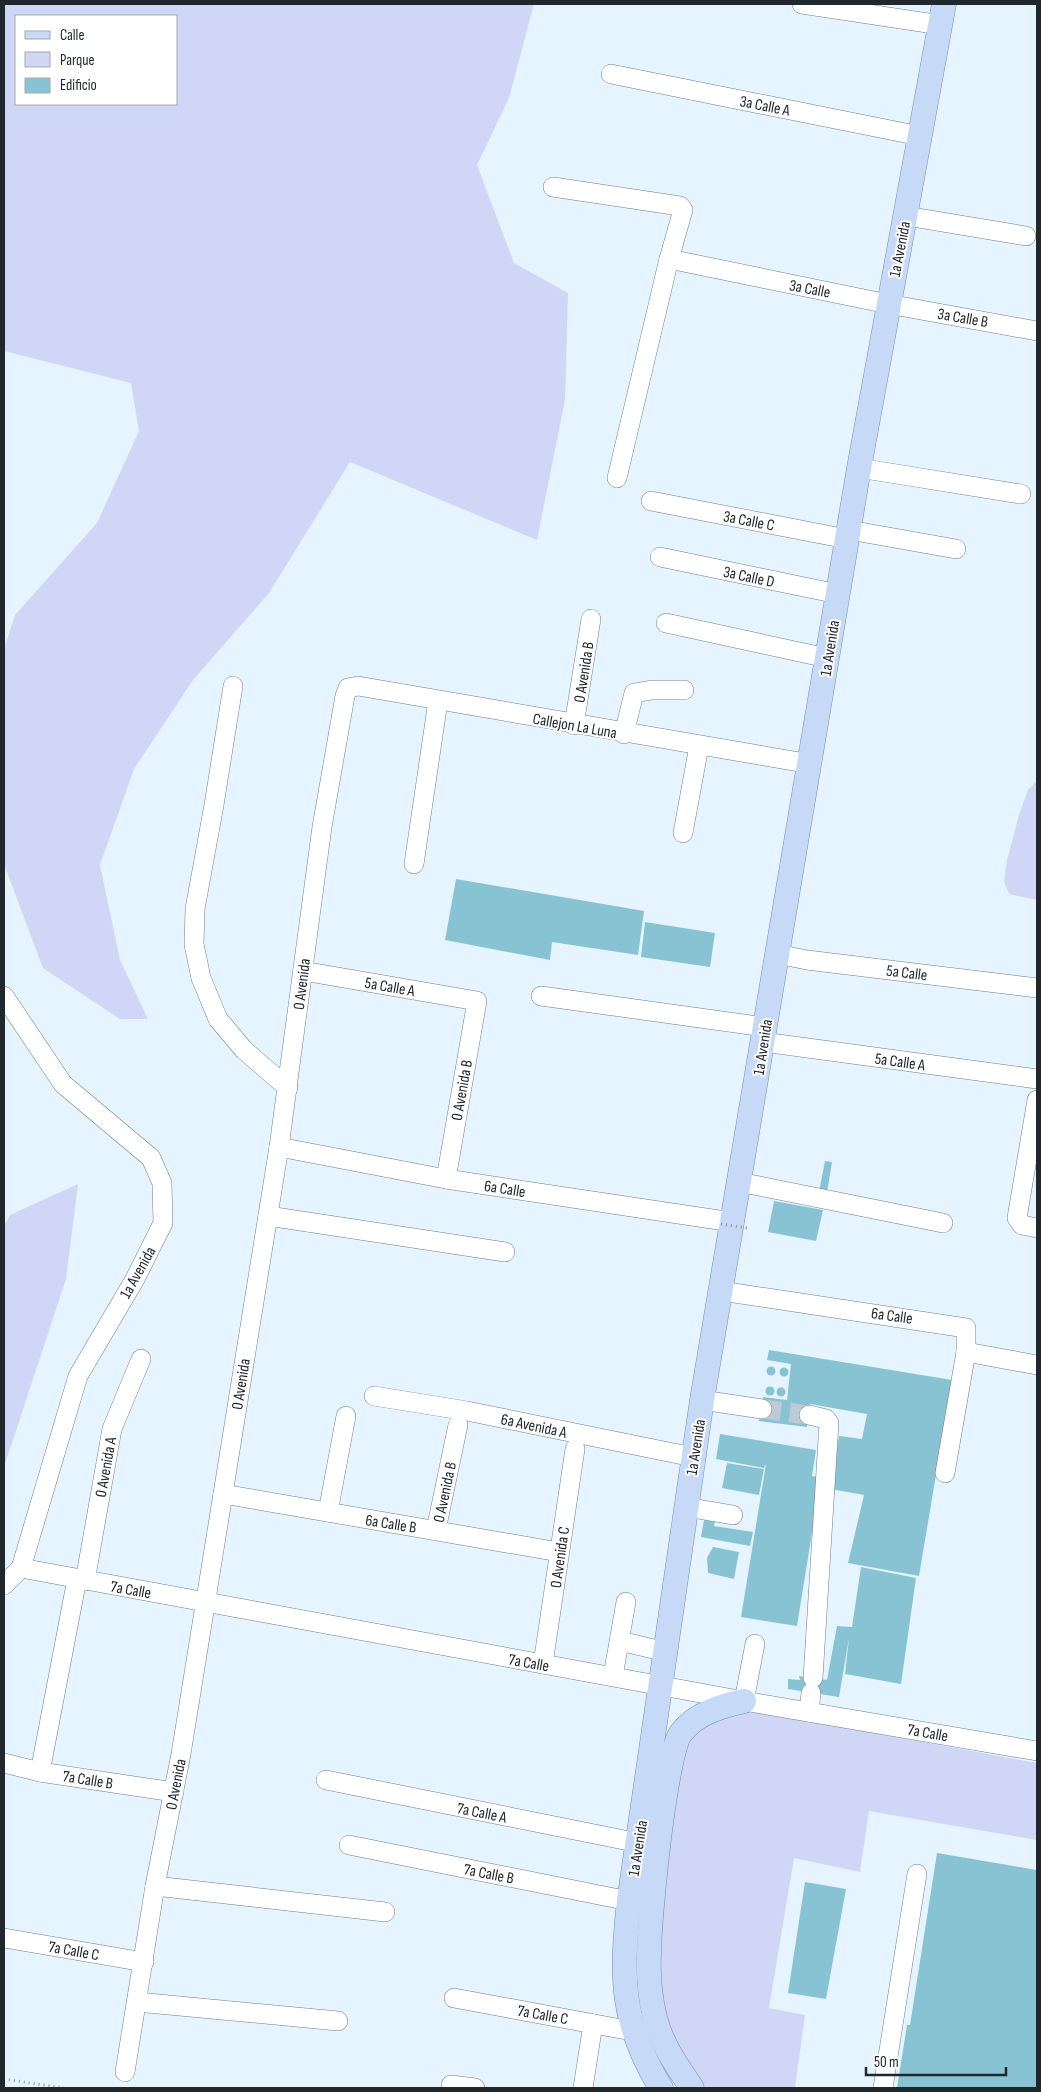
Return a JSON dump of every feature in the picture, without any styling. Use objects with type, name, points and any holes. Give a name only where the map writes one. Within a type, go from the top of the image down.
[{"type":"main road","name":"1a Avenida","points":[[661,2088],[632,2031],[623,1978],[629,1901],[702,1400],[811,764],[859,468],[942,9]]},
{"type":"main road","points":[[692,2088],[669,2055],[659,2030],[649,1988],[648,1952],[660,1834],[671,1762],[680,1734],[692,1722],[712,1710],[744,1701]]},
{"type":"street","points":[[802,4],[942,9]]},
{"type":"street","name":"3a Calle A","points":[[611,74],[920,136]]},
{"type":"street","points":[[553,186],[680,206],[684,210],[669,259],[617,478]]},
{"type":"street","points":[[906,216],[1026,236]]},
{"type":"street","name":"3a Calle","points":[[669,259],[888,304]]},
{"type":"street","name":"3a Calle B","points":[[888,304],[1037,331]]},
{"type":"street","points":[[859,468],[1021,494]]},
{"type":"street","name":"3a Calle C","points":[[651,501],[848,534],[956,549]]},
{"type":"street","name":"3a Calle D","points":[[660,558],[838,594]]},
{"type":"street","name":"0 Avenida B","points":[[574,725],[592,619]]},
{"type":"street","points":[[666,623],[827,658]]},
{"type":"street","points":[[232,686],[214,805],[195,909],[194,944],[201,978],[218,1018],[244,1050],[288,1088]]},
{"type":"street","name":"Callejon La Luna","points":[[345,696],[348,688],[358,686],[624,734],[811,764]]},
{"type":"street","points":[[624,734],[634,693],[652,690],[684,690]]},
{"type":"street","name":"0 Avenida","points":[[125,2072],[155,1886],[174,1792],[268,1216],[288,1088],[322,828],[345,696]]},
{"type":"street","points":[[414,864],[438,701]]},
{"type":"street","points":[[684,833],[699,746]]},
{"type":"street","name":"5a Calle","points":[[777,954],[807,960],[1037,988]]},
{"type":"street","name":"5a Calle A","points":[[303,971],[476,1000]]},
{"type":"street","name":"1a Avenida","points":[[4,996],[63,1084],[150,1158],[162,1183],[164,1224],[135,1279],[78,1376],[21,1568],[4,1585]]},
{"type":"street","points":[[541,996],[764,1034]]},
{"type":"street","name":"0 Avenida B","points":[[446,1179],[476,1000]]},
{"type":"street","name":"5a Calle A","points":[[764,1034],[1037,1079]]},
{"type":"street","points":[[1028,1225],[1017,1218],[1037,1100]]},
{"type":"street","name":"6a Calle","points":[[279,1147],[446,1179],[733,1225]]},
{"type":"street","points":[[739,1182],[943,1223]]},
{"type":"street","points":[[268,1216],[505,1252]]},
{"type":"street","name":"6a Calle","points":[[721,1291],[964,1326],[968,1332],[966,1352]]},
{"type":"street","points":[[945,1473],[966,1352],[1037,1365]]},
{"type":"street","name":"0 Avenida A","points":[[40,1772],[112,1429],[142,1359]]},
{"type":"street","name":"6a Avenida A","points":[[374,1396],[467,1411],[693,1457]]},
{"type":"street","points":[[702,1400],[762,1409]]},
{"type":"street","points":[[328,1512],[346,1416]]},
{"type":"street","points":[[809,1416],[826,1419],[829,1423],[826,1496],[809,1712]]},
{"type":"street","name":"0 Avenida B","points":[[436,1530],[458,1425]]},
{"type":"street","name":"0 Avenida C","points":[[543,1664],[576,1449]]},
{"type":"street","name":"6a Calle B","points":[[223,1494],[559,1552]]},
{"type":"street","points":[[686,1507],[733,1515]]},
{"type":"street","name":"7a Calle","points":[[21,1568],[661,1684],[744,1701],[1037,1751]]},
{"type":"street","points":[[613,1676],[626,1602]]},
{"type":"street","points":[[620,1641],[666,1652]]},
{"type":"street","points":[[744,1701],[755,1644]]},
{"type":"street","name":"7a Calle B","points":[[4,1763],[40,1772],[174,1792]]},
{"type":"street","name":"7a Calle A","points":[[326,1780],[638,1843]]},
{"type":"street","name":"7a Calle B","points":[[349,1845],[629,1901]]},
{"type":"street","points":[[883,2088],[917,1874]]},
{"type":"street","points":[[155,1886],[384,1912]]},
{"type":"street","name":"7a Calle C","points":[[4,1938],[144,1962]]},
{"type":"street","name":"7a Calle C","points":[[454,1998],[632,2031]]},
{"type":"street","points":[[137,2002],[338,2021]]},
{"type":"street","points":[[583,2088],[593,2024]]},
{"type":"street","points":[[451,2085],[475,2088]]},
{"type":"path","points":[[4,2079],[64,2088]]},
{"type":"green space","points":[[4,4],[534,4],[509,98],[477,165],[514,263],[568,293],[565,400],[537,540],[350,462],[269,593],[193,680],[134,769],[100,865],[120,960],[148,1019],[120,1019],[43,968],[4,864],[4,649],[15,615],[97,523],[139,431],[131,383],[4,351]]},
{"type":"green space","points":[[1037,781],[1037,900],[1009,894],[1004,881],[1007,860],[1019,815],[1028,790]]},
{"type":"green space","points":[[78,1184],[66,1279],[4,1467],[4,1226],[10,1215]]},
{"type":"green space","points":[[748,1710],[1037,1763],[1037,1840],[869,1811],[860,1872],[794,1858],[769,2008],[805,2015],[795,2088],[705,2088],[673,2041],[660,2000],[656,1964],[659,1888],[686,1741],[714,1720]]},
{"type":"building","points":[[456,879],[644,911],[638,955],[552,942],[550,960],[445,940]]},
{"type":"building","points":[[645,922],[715,933],[710,967],[641,957]]},
{"type":"building","points":[[825,1161],[832,1162],[827,1193],[819,1192]]},
{"type":"building","points":[[774,1201],[823,1210],[816,1241],[768,1232]]},
{"type":"building","points":[[769,1350],[952,1380],[919,1576],[848,1563],[864,1495],[831,1489],[839,1436],[862,1439],[867,1414],[810,1404],[807,1427],[759,1421],[763,1397],[787,1400],[791,1364],[767,1360]]},
{"type":"building","points":[[771,1366],[776,1371],[771,1376],[766,1371]]},
{"type":"building","points":[[784,1367],[789,1372],[784,1377],[779,1372]]},
{"type":"building","points":[[770,1386],[775,1391],[770,1396],[765,1391]]},
{"type":"building","points":[[781,1387],[786,1392],[781,1397],[776,1392]]},
{"type":"building","points":[[720,1434],[816,1450],[812,1476],[821,1477],[797,1626],[741,1617],[766,1464],[764,1468],[716,1459]]},
{"type":"building","points":[[727,1463],[764,1469],[759,1495],[722,1488]]},
{"type":"building","points":[[704,1520],[715,1522],[714,1526],[753,1532],[750,1546],[701,1537]]},
{"type":"building","points":[[713,1547],[739,1552],[734,1579],[708,1573],[707,1558]]},
{"type":"building","points":[[861,1567],[916,1578],[901,1684],[845,1674],[849,1638],[839,1697],[788,1689],[788,1679],[800,1680],[799,1676],[827,1680],[837,1626],[852,1627]]},
{"type":"building","points":[[937,1853],[1037,1870],[1037,2088],[897,2088],[907,2025],[910,2025]]},
{"type":"building","points":[[805,1882],[846,1889],[826,1999],[788,1993]]},
{"type":"tunnel","points":[[762,1409],[809,1415]]}]
